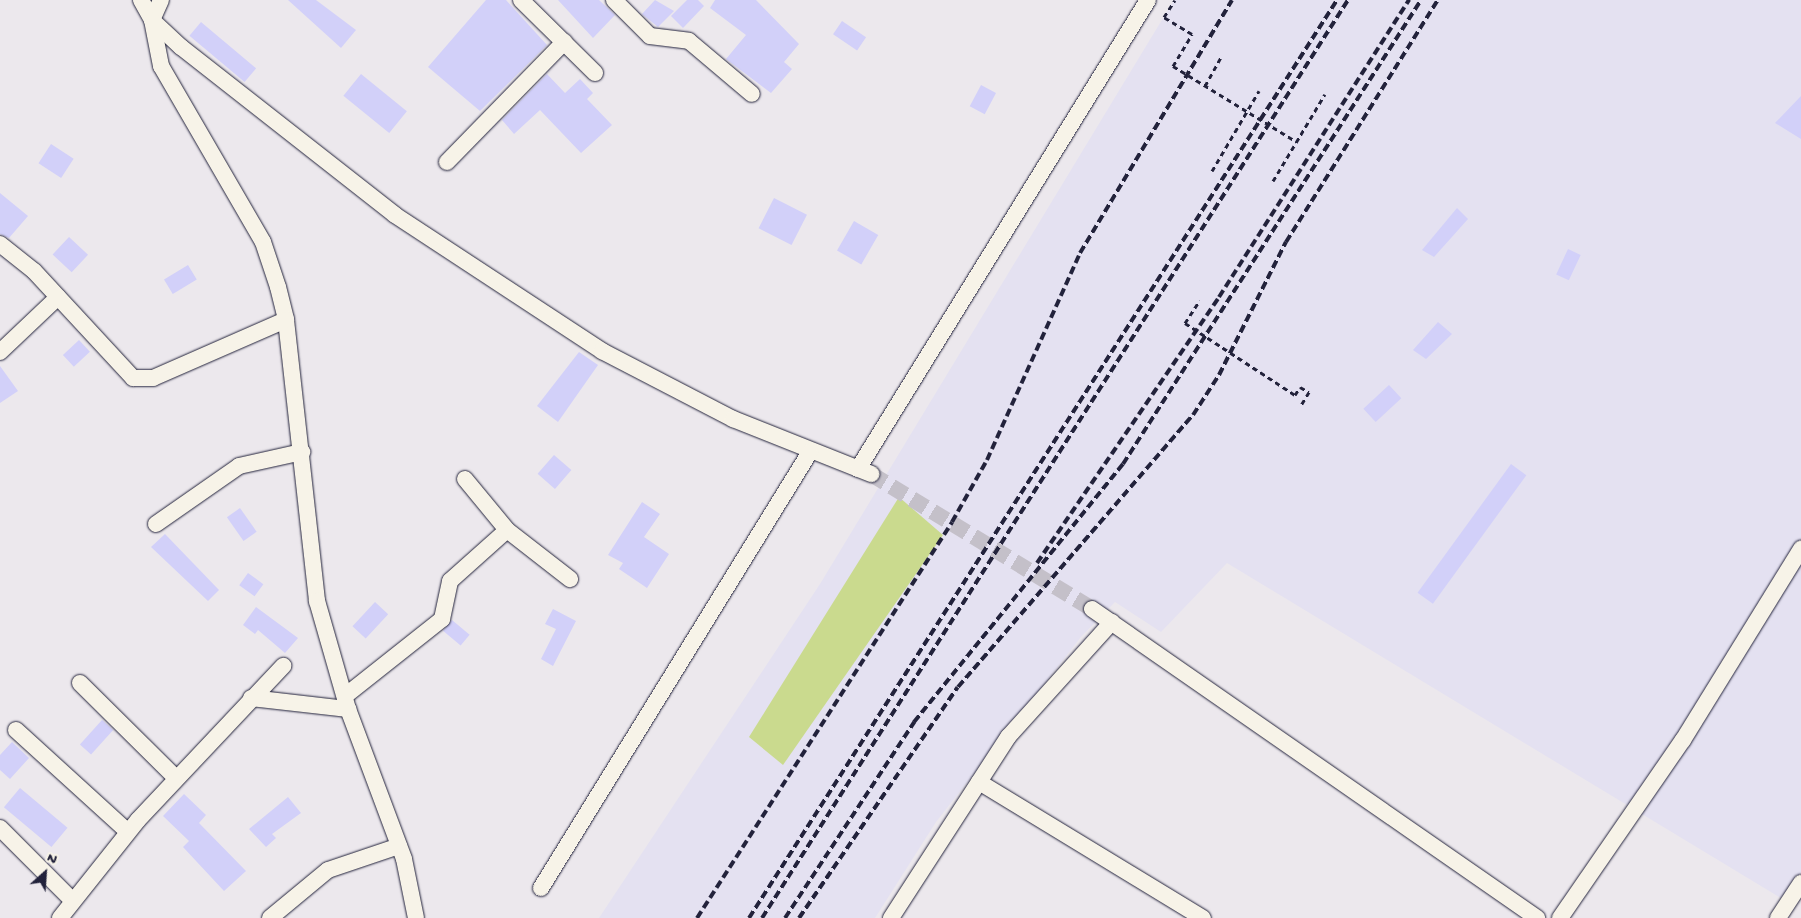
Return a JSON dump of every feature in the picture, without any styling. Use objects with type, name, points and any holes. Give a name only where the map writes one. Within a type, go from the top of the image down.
[{"type":"street","points":[[141,0],[152,20],[161,66],[263,242],[286,320],[317,602],[346,703],[399,846],[416,918]]},
{"type":"street","points":[[152,20],[161,0]]},
{"type":"street","points":[[521,0],[595,73]]},
{"type":"street","points":[[614,0],[650,36],[689,41],[752,94]]},
{"type":"street","points":[[152,20],[394,215],[602,351],[733,419],[810,452],[865,472],[1148,0]]},
{"type":"street","points":[[447,162],[564,42]]},
{"type":"street","points":[[0,244],[58,297],[125,373],[143,380],[286,320]]},
{"type":"street","points":[[0,352],[58,297]]},
{"type":"street","points":[[156,524],[239,466],[302,452]]},
{"type":"street","points":[[541,888],[810,452]]},
{"type":"street","points":[[465,479],[507,530],[570,579]]},
{"type":"street","points":[[251,698],[346,703],[442,619],[450,581],[507,530]]},
{"type":"street","points":[[1560,918],[1683,740],[1801,549]]},
{"type":"street","points":[[1092,609],[1537,918]]},
{"type":"street","points":[[894,917],[1008,737],[1112,622]]},
{"type":"street","points":[[60,918],[128,832],[176,778],[282,666]]},
{"type":"street","points":[[80,683],[176,778]]},
{"type":"street","points":[[16,730],[128,832]]},
{"type":"street","points":[[979,782],[1203,918]]},
{"type":"street","points":[[0,828],[73,901]]},
{"type":"street","points":[[270,918],[328,870],[399,846]]},
{"type":"street","points":[[1778,918],[1799,889]]},
{"type":"path","points":[[1175,0],[1164,17],[1192,34],[1173,66],[1297,142]]},
{"type":"path","points":[[1205,86],[1221,57]]},
{"type":"path","points":[[1212,171],[1259,91]]},
{"type":"path","points":[[1273,181],[1326,94]]},
{"type":"path","points":[[1200,300],[1185,323],[1295,396],[1300,387],[1309,392],[1300,407]]},
{"type":"shaded area","points":[[1174,0],[1801,0],[1801,872],[1784,900],[1227,563],[1161,632],[1115,602],[1081,637],[936,822],[875,918],[599,918],[820,584]]},
{"type":"green space","points":[[899,497],[943,535],[783,765],[749,737]]},
{"type":"building","points":[[288,0],[316,0],[356,30],[341,48]]},
{"type":"building","points":[[486,0],[506,0],[547,45],[480,111],[428,67]]},
{"type":"building","points":[[558,0],[599,0],[615,15],[593,38]]},
{"type":"building","points":[[655,0],[674,11],[658,27],[642,14]]},
{"type":"building","points":[[687,0],[698,0],[704,6],[683,28],[671,16]]},
{"type":"building","points":[[715,0],[756,0],[799,44],[784,62],[792,69],[771,93],[726,59],[746,35],[710,8]]},
{"type":"building","points":[[842,21],[866,37],[857,50],[833,34]]},
{"type":"building","points":[[201,22],[256,68],[245,82],[189,36]]},
{"type":"building","points":[[361,74],[407,111],[389,133],[343,96]]},
{"type":"building","points":[[547,74],[565,93],[580,79],[593,93],[587,99],[612,125],[581,153],[540,110],[514,134],[502,120]]},
{"type":"building","points":[[981,85],[996,93],[985,114],[970,106]]},
{"type":"building","points":[[1801,96],[1801,139],[1775,123]]},
{"type":"building","points":[[51,144],[74,159],[61,178],[38,163]]},
{"type":"building","points":[[0,193],[28,216],[9,238],[0,234]]},
{"type":"building","points":[[774,198],[807,215],[792,245],[759,228]]},
{"type":"building","points":[[1457,208],[1468,219],[1434,257],[1422,250]]},
{"type":"building","points":[[854,221],[878,235],[861,264],[837,250]]},
{"type":"building","points":[[69,237],[88,255],[72,272],[53,255]]},
{"type":"building","points":[[1568,249],[1581,255],[1569,280],[1556,274]]},
{"type":"building","points":[[188,265],[197,280],[173,294],[164,279]]},
{"type":"building","points":[[1438,322],[1452,334],[1426,359],[1413,350]]},
{"type":"building","points":[[79,340],[90,352],[74,367],[63,355]]},
{"type":"building","points":[[579,352],[598,365],[558,422],[537,406]]},
{"type":"building","points":[[0,366],[18,391],[0,403]]},
{"type":"building","points":[[1389,385],[1401,398],[1376,422],[1363,409]]},
{"type":"building","points":[[554,455],[571,470],[555,489],[538,474]]},
{"type":"building","points":[[1511,464],[1526,475],[1433,604],[1418,593]]},
{"type":"building","points":[[642,502],[660,514],[644,537],[669,554],[647,588],[619,569],[623,563],[608,555]]},
{"type":"building","points":[[240,508],[257,532],[244,541],[227,517]]},
{"type":"building","points":[[165,534],[219,590],[208,601],[151,547]]},
{"type":"building","points":[[248,573],[263,584],[255,596],[239,585]]},
{"type":"building","points":[[375,602],[388,614],[366,638],[352,626]]},
{"type":"building","points":[[256,607],[298,638],[285,653],[258,630],[255,634],[243,625]]},
{"type":"building","points":[[553,609],[576,621],[553,666],[541,659],[556,629],[545,624]]},
{"type":"building","points":[[452,620],[470,635],[461,646],[443,631]]},
{"type":"building","points":[[102,720],[113,730],[91,755],[80,745]]},
{"type":"building","points":[[12,742],[29,758],[10,779],[0,770],[0,755]]},
{"type":"building","points":[[20,788],[67,828],[51,847],[4,807]]},
{"type":"building","points":[[184,794],[206,815],[199,823],[246,871],[224,891],[183,847],[189,841],[163,816]]},
{"type":"building","points":[[288,797],[301,813],[272,834],[276,838],[266,847],[249,829]]},
{"type":"tunnel","points":[[871,474],[1092,609]]},
{"type":"railway","points":[[697,918],[952,522],[987,460],[1080,253],[1232,0]]},
{"type":"railway","points":[[749,918],[1337,0]]},
{"type":"railway","points":[[762,918],[1348,0]]},
{"type":"railway","points":[[1037,563],[1219,297],[1409,0]]},
{"type":"railway","points":[[785,918],[914,722],[1123,464],[1421,0]]},
{"type":"railway","points":[[799,918],[958,687],[1193,415],[1219,375],[1286,242],[1438,0]]}]
